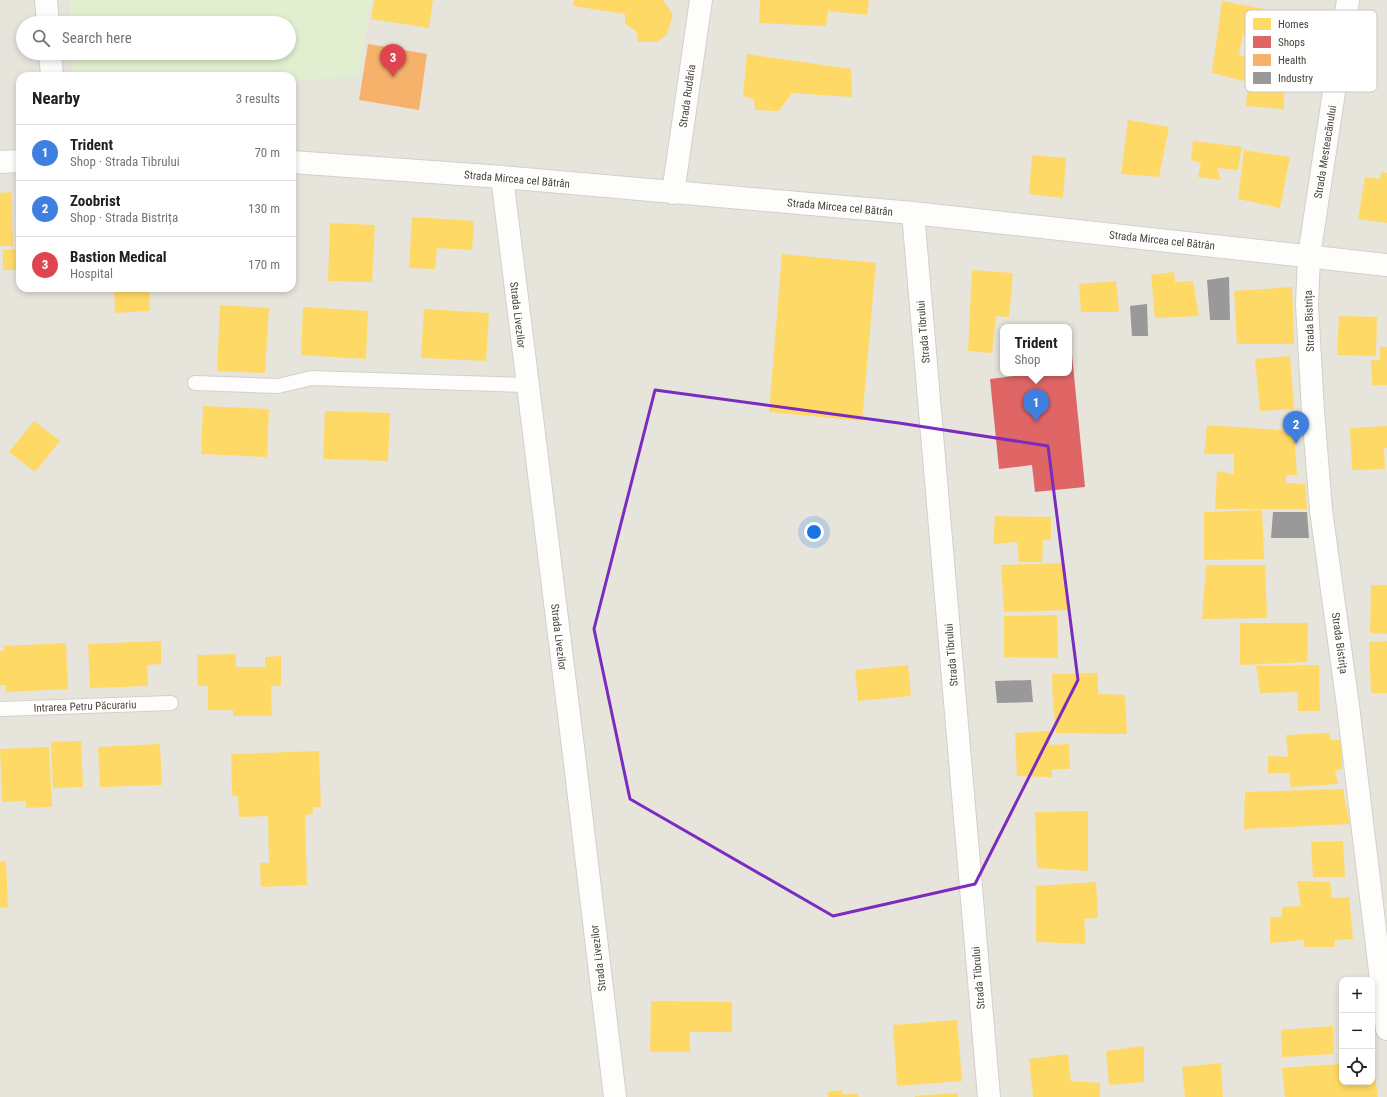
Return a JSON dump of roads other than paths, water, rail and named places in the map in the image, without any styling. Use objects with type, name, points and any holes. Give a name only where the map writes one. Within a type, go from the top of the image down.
[{"type":"street","points":[[46,0],[47,16]]},
{"type":"street","name":"Strada Rudăria","points":[[673,193],[701,0]]},
{"type":"street","name":"Strada Mesteacănului","points":[[1346,10],[1348,0]]},
{"type":"street","points":[[51,60],[52,72]]},
{"type":"street","name":"Strada Mesteacănului","points":[[1309,256],[1334,92]]},
{"type":"street","points":[[0,162],[16,161]]},
{"type":"street","name":"Strada Mircea cel Bătrân","points":[[296,162],[502,177],[913,213],[1387,265]]},
{"type":"street","name":"Strada Livezilor","points":[[502,177],[615,1097]]},
{"type":"street","name":"Strada Tibrului","points":[[913,213],[989,1097]]},
{"type":"street","name":"Strada Bistrița","points":[[1309,256],[1307,305],[1313,411],[1321,510],[1348,706],[1387,1029]]},
{"type":"lane","points":[[195,383],[278,386],[312,378],[527,385]]},
{"type":"lane","name":"Intrarea Petru Păcurariu","points":[[0,709],[171,703]]},
{"type":"place","name":"Bastion Medical","points":[[393,77]]},
{"type":"place","name":"Trident","points":[[1036,422]]},
{"type":"place","name":"Zoobrist","points":[[1296,444]]}]
